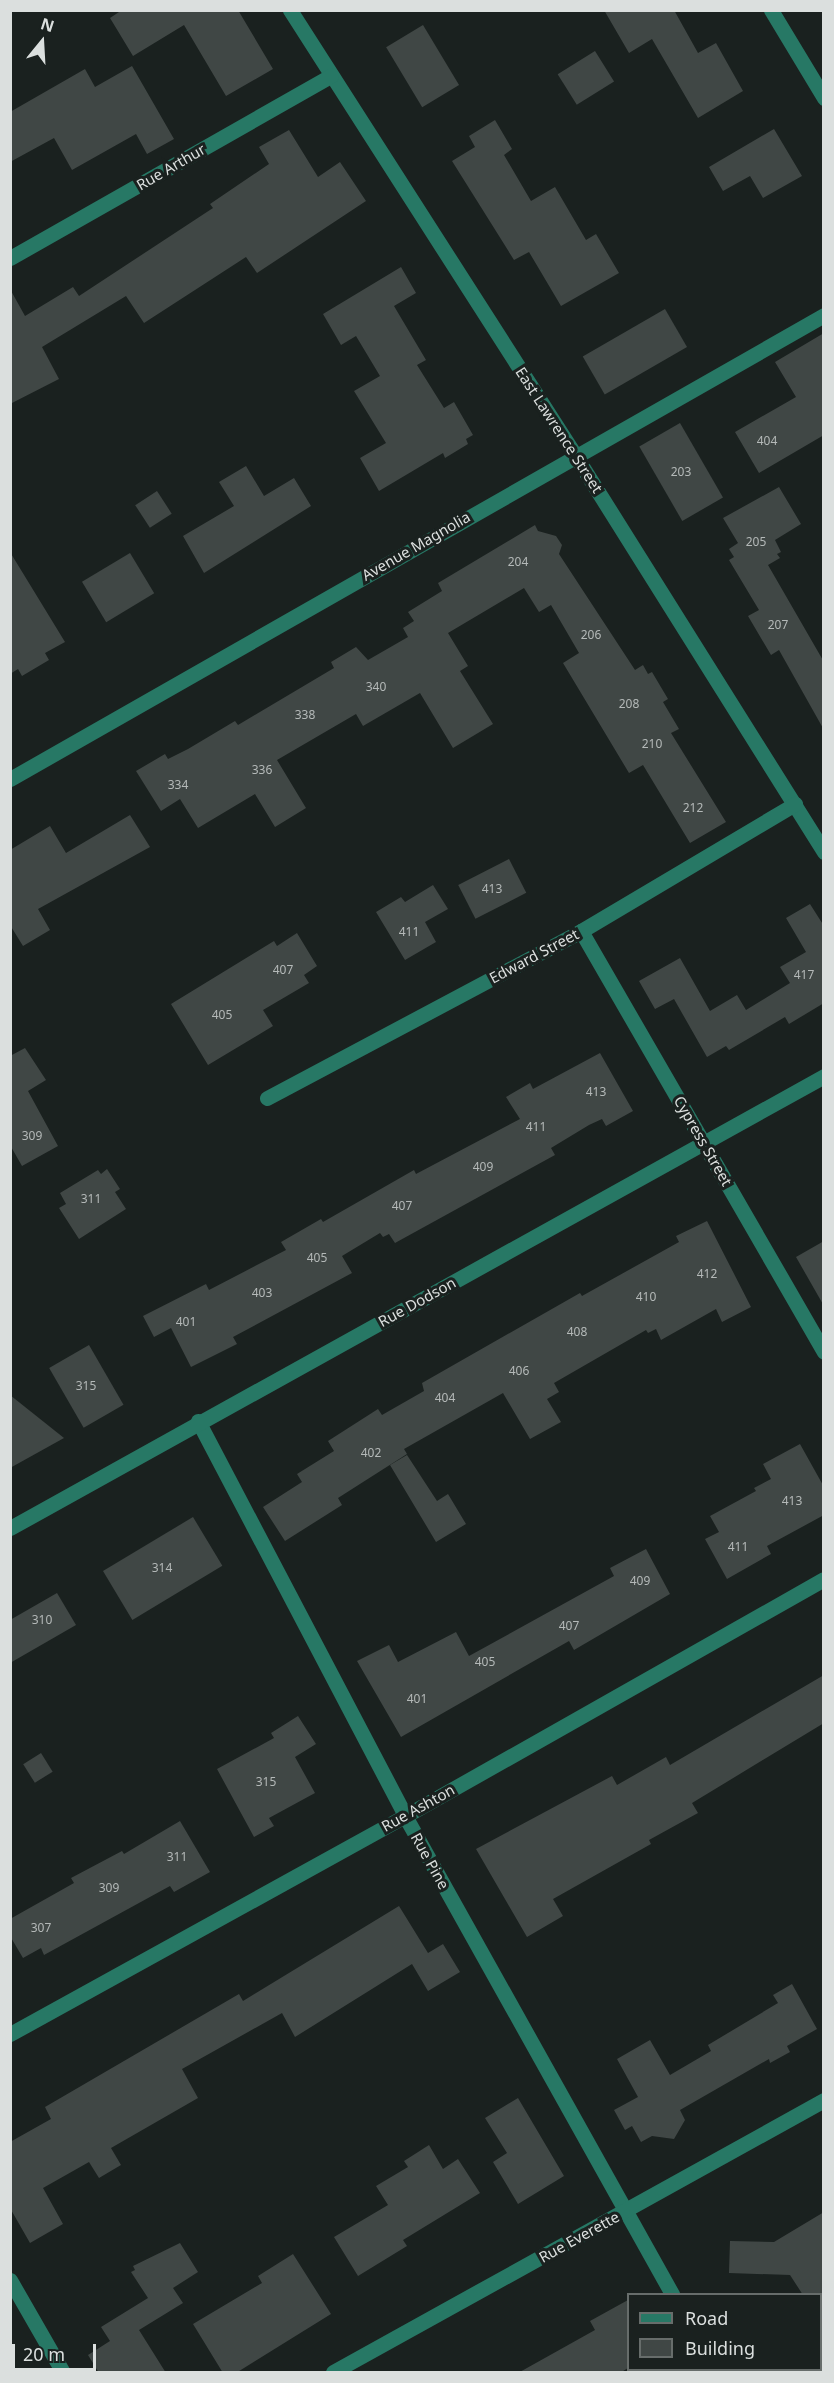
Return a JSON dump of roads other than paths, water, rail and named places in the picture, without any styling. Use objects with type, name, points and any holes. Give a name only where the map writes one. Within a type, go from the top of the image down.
[{"type":"street","name":"East Lawrence Street","points":[[290,10],[575,455],[824,852]]},
{"type":"street","points":[[771,10],[824,98]]},
{"type":"street","name":"Rue Arthur","points":[[10,258],[331,76]]},
{"type":"street","name":"Avenue Magnolia","points":[[10,779],[824,315]]},
{"type":"street","name":"Edward Street","points":[[267,1098],[581,931],[795,804]]},
{"type":"street","name":"Cypress Street","points":[[581,931],[824,1352]]},
{"type":"street","name":"Rue Dodson","points":[[10,1528],[198,1421],[705,1145],[824,1076]]},
{"type":"street","name":"Rue Pine","points":[[198,1421],[405,1816],[671,2293]]},
{"type":"street","name":"Rue Ashton","points":[[10,2034],[405,1816],[824,1578]]},
{"type":"street","name":"Rue Everette","points":[[333,2373],[824,2100]]},
{"type":"street","points":[[10,2280],[63,2373]]}]
